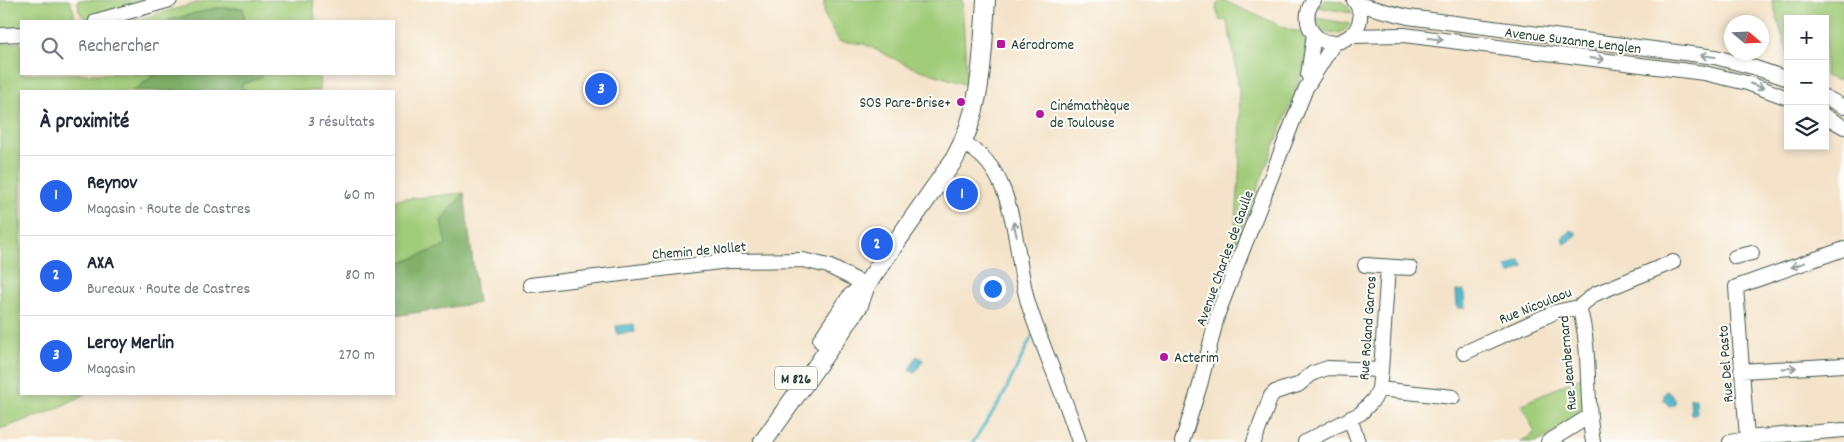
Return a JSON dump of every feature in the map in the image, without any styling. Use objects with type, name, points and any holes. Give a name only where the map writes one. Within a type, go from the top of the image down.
[{"type":"main road","name":"M 826","points":[[974,0],[974,27],[980,82]]},
{"type":"main road","name":"M 826","points":[[763,442],[850,319],[859,305],[866,285],[949,168],[963,144],[975,113],[980,82],[986,0]]},
{"type":"main road","name":"M 826","points":[[750,442],[851,296],[866,285]]},
{"type":"street","points":[[100,20],[170,0]]},
{"type":"street","name":"Avenue Charles de Gaulle","points":[[1182,442],[1200,385],[1218,313],[1314,64],[1314,34],[1308,16],[1314,0]]},
{"type":"street","points":[[1314,34],[1327,42],[1334,43],[1351,36],[1360,20],[1356,2]]},
{"type":"street","name":"Avenue Suzanne Lenglen","points":[[1356,2],[1408,17],[1715,57],[1784,78]]},
{"type":"street","points":[[0,35],[20,34]]},
{"type":"street","name":"Avenue Suzanne Lenglen","points":[[1351,36],[1404,34],[1704,73],[1747,83],[1784,97]]},
{"type":"street","name":"Avenue Charles de Gaulle","points":[[1314,64],[1334,43]]},
{"type":"street","points":[[1829,99],[1844,107]]},
{"type":"street","points":[[1829,118],[1844,127]]},
{"type":"street","points":[[963,144],[978,151],[983,156],[1012,213],[1028,305],[1079,442]]},
{"type":"street","name":"Rue Del Pasto","points":[[1747,438],[1736,287],[1844,249]]},
{"type":"street","points":[[1735,257],[1752,253]]},
{"type":"street","name":"Chemin de Nollet","points":[[530,285],[728,261],[803,260],[828,266],[866,285]]},
{"type":"street","name":"Rue Nicoulaou","points":[[1464,353],[1555,312],[1579,307],[1596,294],[1673,262]]},
{"type":"street","name":"Rue Roland Garros","points":[[1365,265],[1410,268]]},
{"type":"street","name":"Rue Roland Garros","points":[[1304,442],[1368,407],[1379,389],[1388,266]]},
{"type":"street","name":"Rue Jeanbernard","points":[[1579,307],[1583,320],[1589,384],[1588,417],[1593,442]]},
{"type":"street","points":[[1741,370],[1844,365]]},
{"type":"street","points":[[1254,442],[1271,396],[1275,392],[1298,385],[1313,373],[1328,368],[1381,370]]},
{"type":"street","points":[[1379,389],[1453,397]]},
{"type":"street","name":"Rue Jeanbernard","points":[[1548,442],[1588,417]]},
{"type":"street","points":[[1350,418],[1358,442]]},
{"type":"street","points":[[1730,442],[1747,438],[1844,430]]},
{"type":"green space","points":[[0,0],[69,0],[74,12],[72,20],[20,20],[20,29],[0,30]]},
{"type":"green space","points":[[78,0],[152,0],[85,19],[79,11]]},
{"type":"green space","points":[[208,0],[313,0],[315,20],[245,20],[243,8],[216,8],[170,20],[135,20]]},
{"type":"green space","points":[[824,0],[962,0],[967,85],[911,67],[864,44],[839,41],[824,14]]},
{"type":"green space","points":[[1222,0],[1290,30],[1303,32],[1307,46],[1305,61],[1296,90],[1233,251],[1240,164],[1240,106],[1233,48],[1226,20],[1220,21],[1216,9],[1217,4]]},
{"type":"green space","points":[[1325,0],[1344,3],[1352,13],[1317,7]]},
{"type":"green space","points":[[1772,0],[1844,0],[1844,77],[1837,80],[1829,77],[1829,15],[1784,15],[1784,42]]},
{"type":"green space","points":[[216,8],[243,8],[245,20],[170,20]]},
{"type":"green space","points":[[1316,18],[1350,24],[1341,32],[1331,34],[1321,29]]},
{"type":"green space","points":[[20,42],[20,75],[155,75],[134,90],[20,90],[20,395],[84,395],[49,412],[0,429],[0,44]]},
{"type":"green space","points":[[155,75],[262,75],[263,77],[240,85],[246,90],[134,90]]},
{"type":"green space","points":[[262,75],[319,75],[320,90],[246,90],[239,85],[262,77]]},
{"type":"green space","points":[[464,193],[441,221],[447,245],[401,263],[395,263],[395,200]]},
{"type":"green space","points":[[464,193],[478,303],[395,316],[395,263],[401,263],[446,245],[441,221]]},
{"type":"green space","points":[[1583,376],[1583,404],[1574,420],[1538,442],[1520,442],[1535,433],[1522,404]]},
{"type":"water","points":[[1570,230],[1576,232],[1576,236],[1565,244],[1562,239]]},
{"type":"water","points":[[1520,260],[1524,267],[1510,274],[1506,267]]},
{"type":"water","points":[[1464,290],[1465,308],[1457,308],[1456,291]]},
{"type":"water","points":[[634,324],[635,332],[617,334],[616,326]]},
{"type":"water","points":[[917,356],[923,360],[915,373],[909,370]]},
{"type":"water","points":[[1667,391],[1676,399],[1674,405],[1669,406],[1664,400],[1664,394]]},
{"type":"water","points":[[1690,398],[1696,398],[1697,414],[1691,414]]},
{"type":"waterway","points":[[973,442],[1001,400],[1031,338]]},
{"type":"place","name":"Aérodrome","points":[[1001,44]]},
{"type":"place","name":"Leroy Merlin","points":[[601,89]]},
{"type":"place","name":"SOS Pare-Brise+","points":[[961,102]]},
{"type":"place","name":"Cinémathèque de Toulouse","points":[[1040,114]]},
{"type":"place","name":"Reynov","points":[[962,194]]},
{"type":"place","name":"AXA","points":[[877,244]]},
{"type":"place","name":"Acterim","points":[[1164,357]]}]
